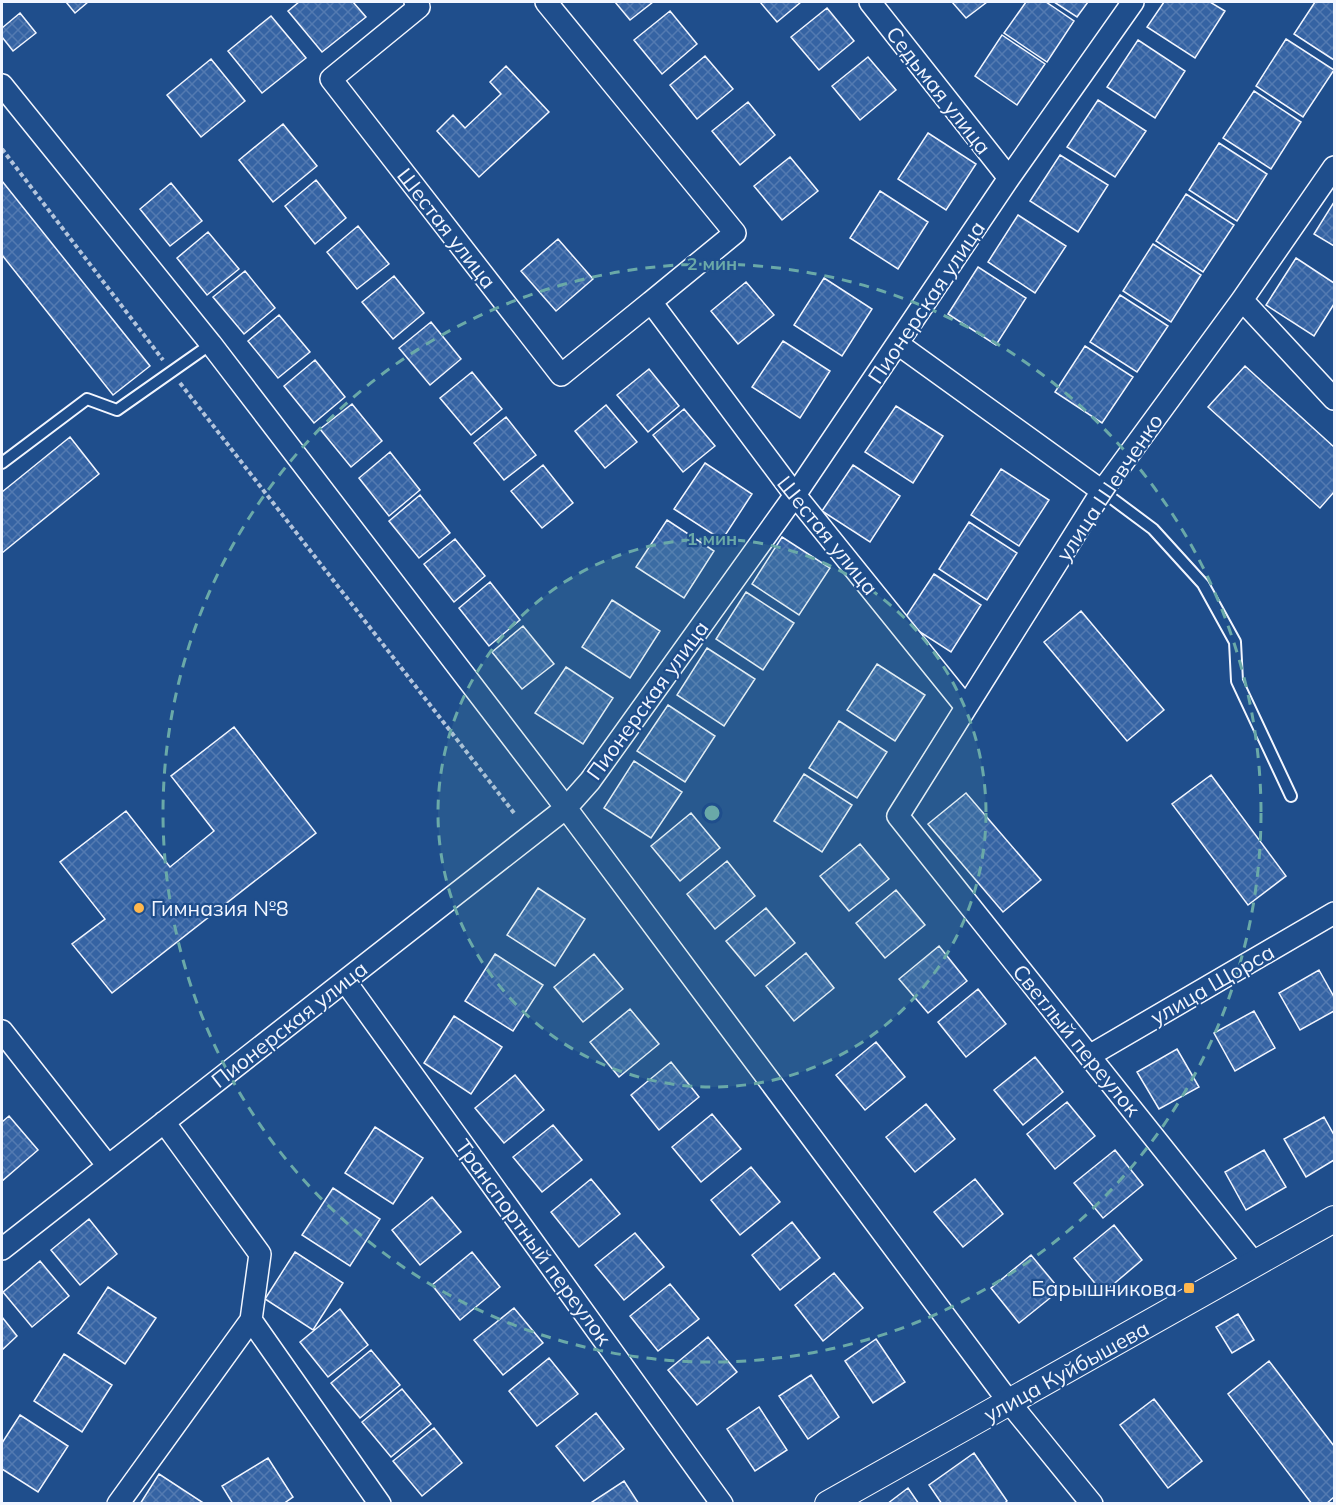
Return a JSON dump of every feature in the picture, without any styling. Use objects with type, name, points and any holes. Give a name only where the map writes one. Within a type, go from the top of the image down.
[{"type":"street","name":"Шестая улица","points":[[420,3],[331,79],[561,375],[735,233],[546,2]]},
{"type":"street","name":"Седьмая улица","points":[[870,2],[1009,178]]},
{"type":"street","name":"Пионерская улица","points":[[2,1249],[566,808],[590,781],[795,495],[1009,178],[1133,2]]},
{"type":"street","points":[[2,85],[211,344],[566,808],[1009,1402],[1092,1503]]},
{"type":"street","name":"улица Шевченко","points":[[898,816],[1102,491],[1242,300],[1335,167]]},
{"type":"street","points":[[1242,300],[1335,399]]},
{"type":"street","name":"Шестая улица","points":[[651,302],[795,495],[966,707]]},
{"type":"street","points":[[898,344],[1102,491]]},
{"type":"street","name":"Светлый переулок","points":[[898,816],[1255,1264]]},
{"type":"street","name":"улица Щорса","points":[[1089,1056],[1335,913]]},
{"type":"street","name":"Транспортный переулок","points":[[345,981],[722,1503]]},
{"type":"street","points":[[2,1031],[108,1166]]},
{"type":"street","points":[[118,1503],[251,1320],[260,1254],[164,1122]]},
{"type":"street","name":"улица Куйбышева","points":[[828,1503],[1335,1219]]},
{"type":"street","points":[[251,1320],[380,1503]]},
{"type":"lane","points":[[2,463],[87,399],[117,410],[211,344]]},
{"type":"lane","points":[[1102,491],[1153,529],[1203,584],[1235,642],[1237,681],[1291,796]]},
{"type":"path","points":[[2,149],[171,372],[514,813]]},
{"type":"building","points":[[66,2],[88,2],[75,13]]},
{"type":"building","points":[[299,2],[353,2],[366,17],[322,52],[288,11]]},
{"type":"building","points":[[615,2],[653,2],[630,20]]},
{"type":"building","points":[[760,2],[801,2],[777,22]]},
{"type":"building","points":[[952,2],[987,2],[966,18]]},
{"type":"building","points":[[1026,2],[1046,2],[1074,21],[1047,62],[1004,33]]},
{"type":"building","points":[[1054,2],[1088,2],[1077,17]]},
{"type":"building","points":[[1164,2],[1210,2],[1225,11],[1195,58],[1147,27]]},
{"type":"building","points":[[1315,2],[1334,2],[1334,60],[1294,34]]},
{"type":"building","points":[[827,8],[854,41],[819,70],[791,37]]},
{"type":"building","points":[[670,11],[697,44],[662,74],[634,40]]},
{"type":"building","points":[[20,13],[36,33],[13,51],[2,37],[2,28]]},
{"type":"building","points":[[271,16],[306,58],[262,93],[228,51]]},
{"type":"building","points":[[1002,35],[1045,64],[1017,105],[975,76]]},
{"type":"building","points":[[1286,39],[1334,70],[1303,117],[1256,86]]},
{"type":"building","points":[[1138,40],[1185,71],[1155,118],[1107,87]]},
{"type":"building","points":[[705,56],[733,89],[697,119],[670,85]]},
{"type":"building","points":[[868,57],[896,90],[860,120],[832,86]]},
{"type":"building","points":[[211,59],[245,101],[201,137],[167,95]]},
{"type":"building","points":[[506,66],[549,112],[479,177],[437,131],[453,115],[465,128],[501,94],[490,82]]},
{"type":"building","points":[[1254,91],[1301,122],[1271,169],[1223,138]]},
{"type":"building","points":[[1098,100],[1146,131],[1115,177],[1067,147]]},
{"type":"building","points":[[748,102],[775,135],[740,165],[712,131]]},
{"type":"building","points":[[283,124],[317,166],[273,202],[239,160]]},
{"type":"building","points":[[928,133],[976,164],[946,210],[898,179]]},
{"type":"building","points":[[1219,143],[1267,174],[1237,221],[1189,190]]},
{"type":"building","points":[[1060,155],[1108,185],[1078,232],[1030,201]]},
{"type":"building","points":[[790,157],[818,191],[782,220],[754,186]]},
{"type":"building","points":[[316,180],[346,218],[315,244],[285,206]]},
{"type":"building","points":[[2,181],[150,366],[113,395],[2,255]]},
{"type":"building","points":[[171,183],[202,221],[170,246],[140,209]]},
{"type":"building","points":[[880,191],[928,222],[898,269],[850,238]]},
{"type":"building","points":[[1186,194],[1234,225],[1203,272],[1156,241]]},
{"type":"building","points":[[1334,202],[1334,246],[1314,234]]},
{"type":"building","points":[[1018,215],[1066,246],[1035,293],[988,262]]},
{"type":"building","points":[[358,226],[389,264],[357,289],[327,252]]},
{"type":"building","points":[[208,232],[239,269],[207,295],[177,258]]},
{"type":"building","points":[[558,239],[593,279],[556,311],[521,271]]},
{"type":"building","points":[[1153,244],[1201,275],[1171,322],[1123,291]]},
{"type":"building","points":[[1296,258],[1334,283],[1334,304],[1314,336],[1266,305]]},
{"type":"building","points":[[978,267],[1026,298],[996,345],[948,314]]},
{"type":"building","points":[[245,271],[275,308],[244,334],[213,297]]},
{"type":"building","points":[[394,276],[424,313],[393,339],[362,302]]},
{"type":"building","points":[[824,278],[872,309],[842,356],[794,325]]},
{"type":"building","points":[[746,282],[774,315],[738,344],[711,311]]},
{"type":"building","points":[[1120,295],[1168,326],[1137,372],[1090,342]]},
{"type":"building","points":[[279,315],[310,352],[278,378],[248,341]]},
{"type":"building","points":[[431,322],[461,359],[430,385],[399,348]]},
{"type":"building","points":[[783,341],[830,371],[800,418],[752,387]]},
{"type":"building","points":[[1085,346],[1133,377],[1102,423],[1055,392]]},
{"type":"building","points":[[315,360],[345,397],[314,423],[284,386]]},
{"type":"building","points":[[1245,366],[1334,447],[1334,492],[1320,508],[1208,407]]},
{"type":"building","points":[[649,369],[679,406],[648,432],[617,395]]},
{"type":"building","points":[[472,372],[502,409],[471,435],[440,398]]},
{"type":"building","points":[[352,404],[382,441],[351,467],[320,429]]},
{"type":"building","points":[[606,405],[637,442],[605,468],[575,431]]},
{"type":"building","points":[[896,406],[943,436],[913,483],[865,452]]},
{"type":"building","points":[[684,409],[715,446],[683,472],[653,435]]},
{"type":"building","points":[[506,417],[536,455],[504,480],[474,443]]},
{"type":"building","points":[[70,437],[99,474],[2,553],[2,492]]},
{"type":"building","points":[[390,452],[420,490],[389,516],[359,478]]},
{"type":"building","points":[[705,463],[752,494],[722,540],[674,509]]},
{"type":"building","points":[[543,465],[573,503],[542,528],[511,491]]},
{"type":"building","points":[[853,465],[900,496],[870,542],[822,511]]},
{"type":"building","points":[[1001,469],[1049,500],[1019,546],[971,515]]},
{"type":"building","points":[[420,495],[450,533],[419,558],[389,521]]},
{"type":"building","points":[[667,520],[714,551],[684,598],[636,567]]},
{"type":"building","points":[[969,522],[1017,553],[987,600],[939,569]]},
{"type":"building","points":[[782,537],[830,568],[799,615],[752,584]]},
{"type":"building","points":[[455,539],[485,576],[454,602],[424,564]]},
{"type":"building","points":[[934,574],[981,605],[951,652],[903,621]]},
{"type":"building","points":[[490,582],[520,620],[489,646],[459,608]]},
{"type":"building","points":[[746,592],[794,623],[763,670],[716,639]]},
{"type":"building","points":[[612,600],[660,631],[630,678],[582,647]]},
{"type":"building","points":[[1081,611],[1164,710],[1127,741],[1044,642]]},
{"type":"building","points":[[523,626],[554,664],[522,689],[492,652]]},
{"type":"building","points":[[707,648],[755,679],[724,726],[677,695]]},
{"type":"building","points":[[877,664],[925,695],[895,741],[847,710]]},
{"type":"building","points":[[566,667],[613,698],[583,744],[535,713]]},
{"type":"building","points":[[668,705],[715,736],[685,782],[637,751]]},
{"type":"building","points":[[839,721],[887,752],[857,798],[809,768]]},
{"type":"building","points":[[234,727],[316,833],[112,993],[72,944],[105,919],[60,862],[126,811],[170,867],[214,831],[171,776]]},
{"type":"building","points":[[634,761],[682,792],[651,838],[604,808]]},
{"type":"building","points":[[804,774],[852,805],[822,852],[774,821]]},
{"type":"building","points":[[1211,775],[1286,876],[1248,905],[1172,804]]},
{"type":"building","points":[[966,793],[1041,880],[1003,912],[928,824]]},
{"type":"building","points":[[691,813],[720,848],[680,881],[651,846]]},
{"type":"building","points":[[860,844],[889,879],[849,911],[820,876]]},
{"type":"building","points":[[727,861],[755,896],[715,929],[687,894]]},
{"type":"building","points":[[538,888],[585,919],[555,966],[507,935]]},
{"type":"building","points":[[896,890],[925,925],[885,958],[856,923]]},
{"type":"building","points":[[766,908],[795,943],[755,976],[726,941]]},
{"type":"building","points":[[939,946],[967,981],[928,1013],[899,979]]},
{"type":"building","points":[[806,953],[834,988],[794,1021],[766,986]]},
{"type":"building","points":[[495,954],[543,985],[513,1031],[465,1001]]},
{"type":"building","points":[[594,954],[623,989],[583,1022],[554,987]]},
{"type":"building","points":[[1319,970],[1334,997],[1334,1011],[1300,1030],[1279,993]]},
{"type":"building","points":[[978,989],[1006,1024],[966,1057],[938,1022]]},
{"type":"building","points":[[630,1009],[659,1044],[619,1077],[590,1042]]},
{"type":"building","points":[[1254,1011],[1275,1048],[1235,1071],[1214,1033]]},
{"type":"building","points":[[454,1016],[502,1047],[471,1094],[424,1063]]},
{"type":"building","points":[[876,1042],[905,1077],[865,1110],[836,1075]]},
{"type":"building","points":[[1177,1049],[1199,1087],[1159,1109],[1137,1072]]},
{"type":"building","points":[[1035,1057],[1063,1092],[1023,1125],[994,1090]]},
{"type":"building","points":[[671,1062],[699,1097],[659,1130],[631,1095]]},
{"type":"building","points":[[515,1075],[544,1110],[504,1143],[475,1108]]},
{"type":"building","points":[[1067,1102],[1095,1136],[1055,1169],[1027,1134]]},
{"type":"building","points":[[926,1104],[955,1139],[915,1172],[886,1137]]},
{"type":"building","points":[[712,1114],[741,1149],[701,1182],[672,1147]]},
{"type":"building","points":[[9,1116],[38,1150],[2,1181],[2,1122]]},
{"type":"building","points":[[1324,1117],[1334,1135],[1334,1160],[1306,1177],[1284,1139]]},
{"type":"building","points":[[553,1125],[582,1160],[542,1192],[513,1157]]},
{"type":"building","points":[[375,1127],[423,1158],[393,1204],[345,1173]]},
{"type":"building","points":[[1115,1150],[1143,1185],[1103,1218],[1074,1183]]},
{"type":"building","points":[[1264,1150],[1286,1187],[1246,1210],[1225,1172]]},
{"type":"building","points":[[751,1167],[780,1202],[740,1235],[711,1200]]},
{"type":"building","points":[[591,1179],[620,1214],[579,1247],[551,1212]]},
{"type":"building","points":[[975,1179],[1003,1214],[963,1247],[934,1212]]},
{"type":"building","points":[[333,1188],[380,1219],[350,1266],[302,1235]]},
{"type":"building","points":[[432,1197],[461,1232],[420,1265],[392,1230]]},
{"type":"building","points":[[89,1219],[117,1254],[80,1285],[51,1250]]},
{"type":"building","points":[[792,1222],[820,1258],[780,1290],[752,1255]]},
{"type":"building","points":[[1114,1225],[1142,1260],[1103,1293],[1074,1258]]},
{"type":"building","points":[[635,1233],[664,1267],[624,1300],[595,1265]]},
{"type":"building","points":[[295,1252],[343,1283],[313,1330],[265,1299]]},
{"type":"building","points":[[472,1252],[500,1287],[460,1320],[432,1285]]},
{"type":"building","points":[[1031,1255],[1060,1290],[1019,1323],[991,1288]]},
{"type":"building","points":[[40,1261],[69,1296],[32,1327],[3,1292]]},
{"type":"building","points":[[834,1273],[863,1308],[823,1341],[795,1305]]},
{"type":"building","points":[[670,1284],[699,1319],[658,1351],[630,1316]]},
{"type":"building","points":[[108,1287],[156,1318],[125,1364],[78,1333]]},
{"type":"building","points":[[514,1308],[543,1343],[503,1375],[474,1340]]},
{"type":"building","points":[[340,1309],[368,1345],[328,1377],[300,1342]]},
{"type":"building","points":[[1238,1314],[1254,1340],[1232,1353],[1216,1327]]},
{"type":"building","points":[[2,1317],[17,1336],[2,1350]]},
{"type":"building","points":[[708,1337],[737,1372],[697,1405],[668,1370]]},
{"type":"building","points":[[876,1339],[905,1382],[873,1403],[845,1361]]},
{"type":"building","points":[[371,1350],[400,1385],[360,1418],[331,1383]]},
{"type":"building","points":[[64,1354],[112,1385],[82,1432],[34,1401]]},
{"type":"building","points":[[549,1358],[578,1394],[537,1426],[509,1391]]},
{"type":"building","points":[[1269,1361],[1334,1446],[1334,1497],[1326,1504],[1312,1504],[1228,1394]]},
{"type":"building","points":[[811,1375],[839,1417],[808,1439],[779,1396]]},
{"type":"building","points":[[402,1389],[431,1424],[391,1457],[362,1422]]},
{"type":"building","points":[[1154,1399],[1202,1461],[1168,1488],[1120,1425]]},
{"type":"building","points":[[759,1407],[787,1450],[755,1471],[727,1429]]},
{"type":"building","points":[[596,1413],[624,1449],[584,1481],[556,1446]]},
{"type":"building","points":[[20,1415],[68,1446],[38,1492],[2,1469],[2,1443]]},
{"type":"building","points":[[434,1428],[462,1463],[422,1496],[393,1461]]},
{"type":"building","points":[[974,1453],[1007,1501],[1004,1504],[942,1504],[929,1485]]},
{"type":"building","points":[[268,1458],[293,1497],[283,1504],[233,1504],[222,1486]]},
{"type":"building","points":[[159,1474],[205,1504],[140,1504]]},
{"type":"building","points":[[624,1481],[639,1504],[593,1504],[592,1502]]},
{"type":"building","points":[[908,1488],[919,1504],[887,1504]]},
{"type":"place","name":"Гимназия №8","points":[[139,908]]},
{"type":"place","name":"Барышникова","points":[[1189,1288]]}]
